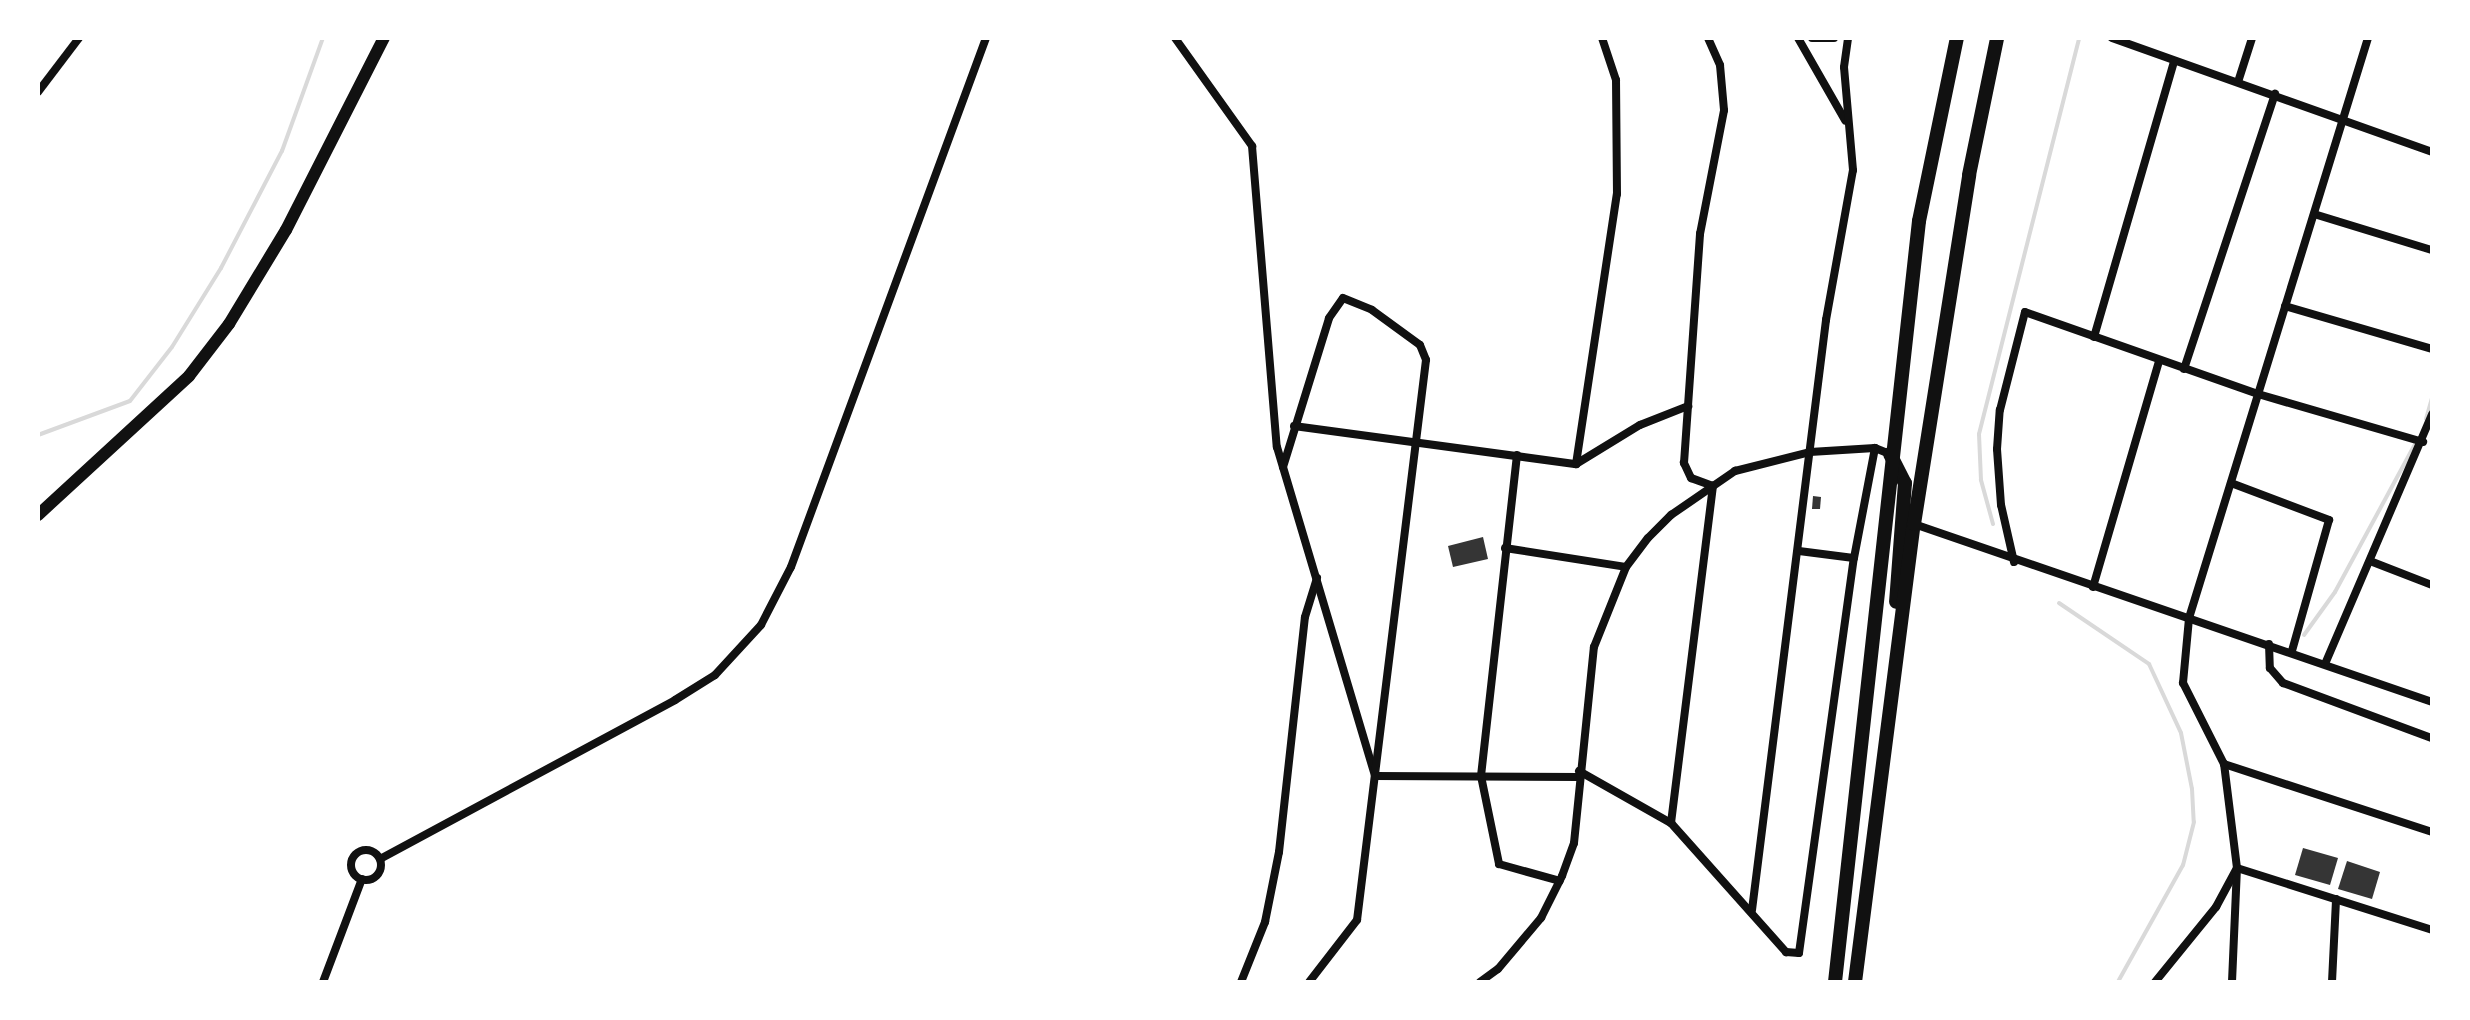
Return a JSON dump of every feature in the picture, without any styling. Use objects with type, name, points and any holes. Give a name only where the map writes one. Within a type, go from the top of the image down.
[{"type":"highway","points":[[1835,982],[1890,454],[1919,221],[1957,38]]},
{"type":"highway","points":[[1855,982],[1914,524],[1969,175],[1997,38]]},
{"type":"highway","points":[[1890,454],[1905,483],[1896,561],[1897,650]]},
{"type":"main road","points":[[38,515],[177,388],[229,324],[286,230],[384,38]]},
{"type":"street","points":[[38,92],[79,38]]},
{"type":"street","points":[[380,859],[675,700],[715,675],[761,625],[791,567],[986,38]]},
{"type":"street","points":[[1175,38],[1252,146],[1271,403],[1283,468],[1375,776]]},
{"type":"street","points":[[1576,464],[1615,221],[1618,165],[1616,80],[1602,38]]},
{"type":"street","points":[[1708,38],[1720,65],[1724,110],[1700,234],[1688,406],[1687,472],[1698,483],[1713,486]]},
{"type":"street","points":[[1798,38],[1848,126]]},
{"type":"street","points":[[1812,38],[1834,38]]},
{"type":"street","points":[[1752,910],[1826,320],[1845,232],[1853,170],[1844,67],[1848,38]]},
{"type":"street","points":[[2112,38],[2343,117],[2432,152]]},
{"type":"street","points":[[2238,82],[2252,38]]},
{"type":"street","points":[[2232,982],[2237,868],[2224,764],[2183,683],[2189,618],[2368,38]]},
{"type":"street","points":[[2094,337],[2174,61]]},
{"type":"street","points":[[2184,369],[2275,94]]},
{"type":"street","points":[[2314,214],[2432,250]]},
{"type":"street","points":[[1283,468],[1329,318],[1343,298],[1352,299],[1420,345],[1426,360],[1357,920],[1309,982]]},
{"type":"street","points":[[2285,306],[2432,349]]},
{"type":"street","points":[[2014,562],[2001,505],[1997,449],[2000,410],[2025,312],[2258,394],[2423,442]]},
{"type":"street","points":[[2093,587],[2159,361]]},
{"type":"street","points":[[1294,426],[1416,445],[1576,464],[1640,425],[1688,406]]},
{"type":"street","points":[[2325,664],[2423,442],[2432,414]]},
{"type":"street","points":[[1480,982],[1498,969],[1541,918],[1560,881],[1574,843],[1594,647],[1626,567],[1671,515],[1735,471],[1810,452],[1875,448],[1890,454]]},
{"type":"street","points":[[1375,776],[1579,774],[1671,823],[1752,910],[1786,952],[1799,953],[1854,558],[1875,448]]},
{"type":"street","points":[[1517,455],[1481,776],[1499,864],[1560,881]]},
{"type":"street","points":[[2231,483],[2329,520],[2292,651]]},
{"type":"street","points":[[1671,823],[1713,486]]},
{"type":"street","points":[[1914,524],[2014,562],[2292,651],[2432,702]]},
{"type":"street","points":[[1505,548],[1626,567]]},
{"type":"street","points":[[1799,551],[1854,558]]},
{"type":"street","points":[[2370,561],[2432,585]]},
{"type":"street","points":[[1241,982],[1265,922],[1276,866],[1305,617],[1317,578]]},
{"type":"street","points":[[2269,644],[2270,668],[2283,683],[2432,738]]},
{"type":"street","points":[[2224,764],[2432,832]]},
{"type":"street","points":[[362,879],[351,868],[355,854],[368,850],[380,859]]},
{"type":"street","points":[[323,982],[362,879],[379,873],[380,859]]},
{"type":"street","points":[[2237,868],[2432,930]]},
{"type":"street","points":[[2155,982],[2216,907],[2237,868]]},
{"type":"street","points":[[2332,982],[2336,899]]},
{"type":"building","points":[[1813,496],[1821,497],[1820,509],[1812,509]]},
{"type":"building","points":[[1483,537],[1488,559],[1453,567],[1448,546]]},
{"type":"building","points":[[2303,848],[2338,858],[2330,885],[2295,875]]},
{"type":"building","points":[[2347,861],[2380,872],[2372,899],[2338,889]]},
{"type":"waterway","points":[[38,435],[130,401],[172,347],[221,268],[282,151],[323,38]]},
{"type":"waterway","points":[[1993,524],[1981,480],[1979,434],[2079,38]]},
{"type":"waterway","points":[[2426,419],[2432,398]]},
{"type":"waterway","points":[[2304,635],[2335,592],[2416,442]]},
{"type":"waterway","points":[[2059,603],[2149,664],[2181,733],[2192,789],[2194,822],[2183,865],[2118,982]]}]
